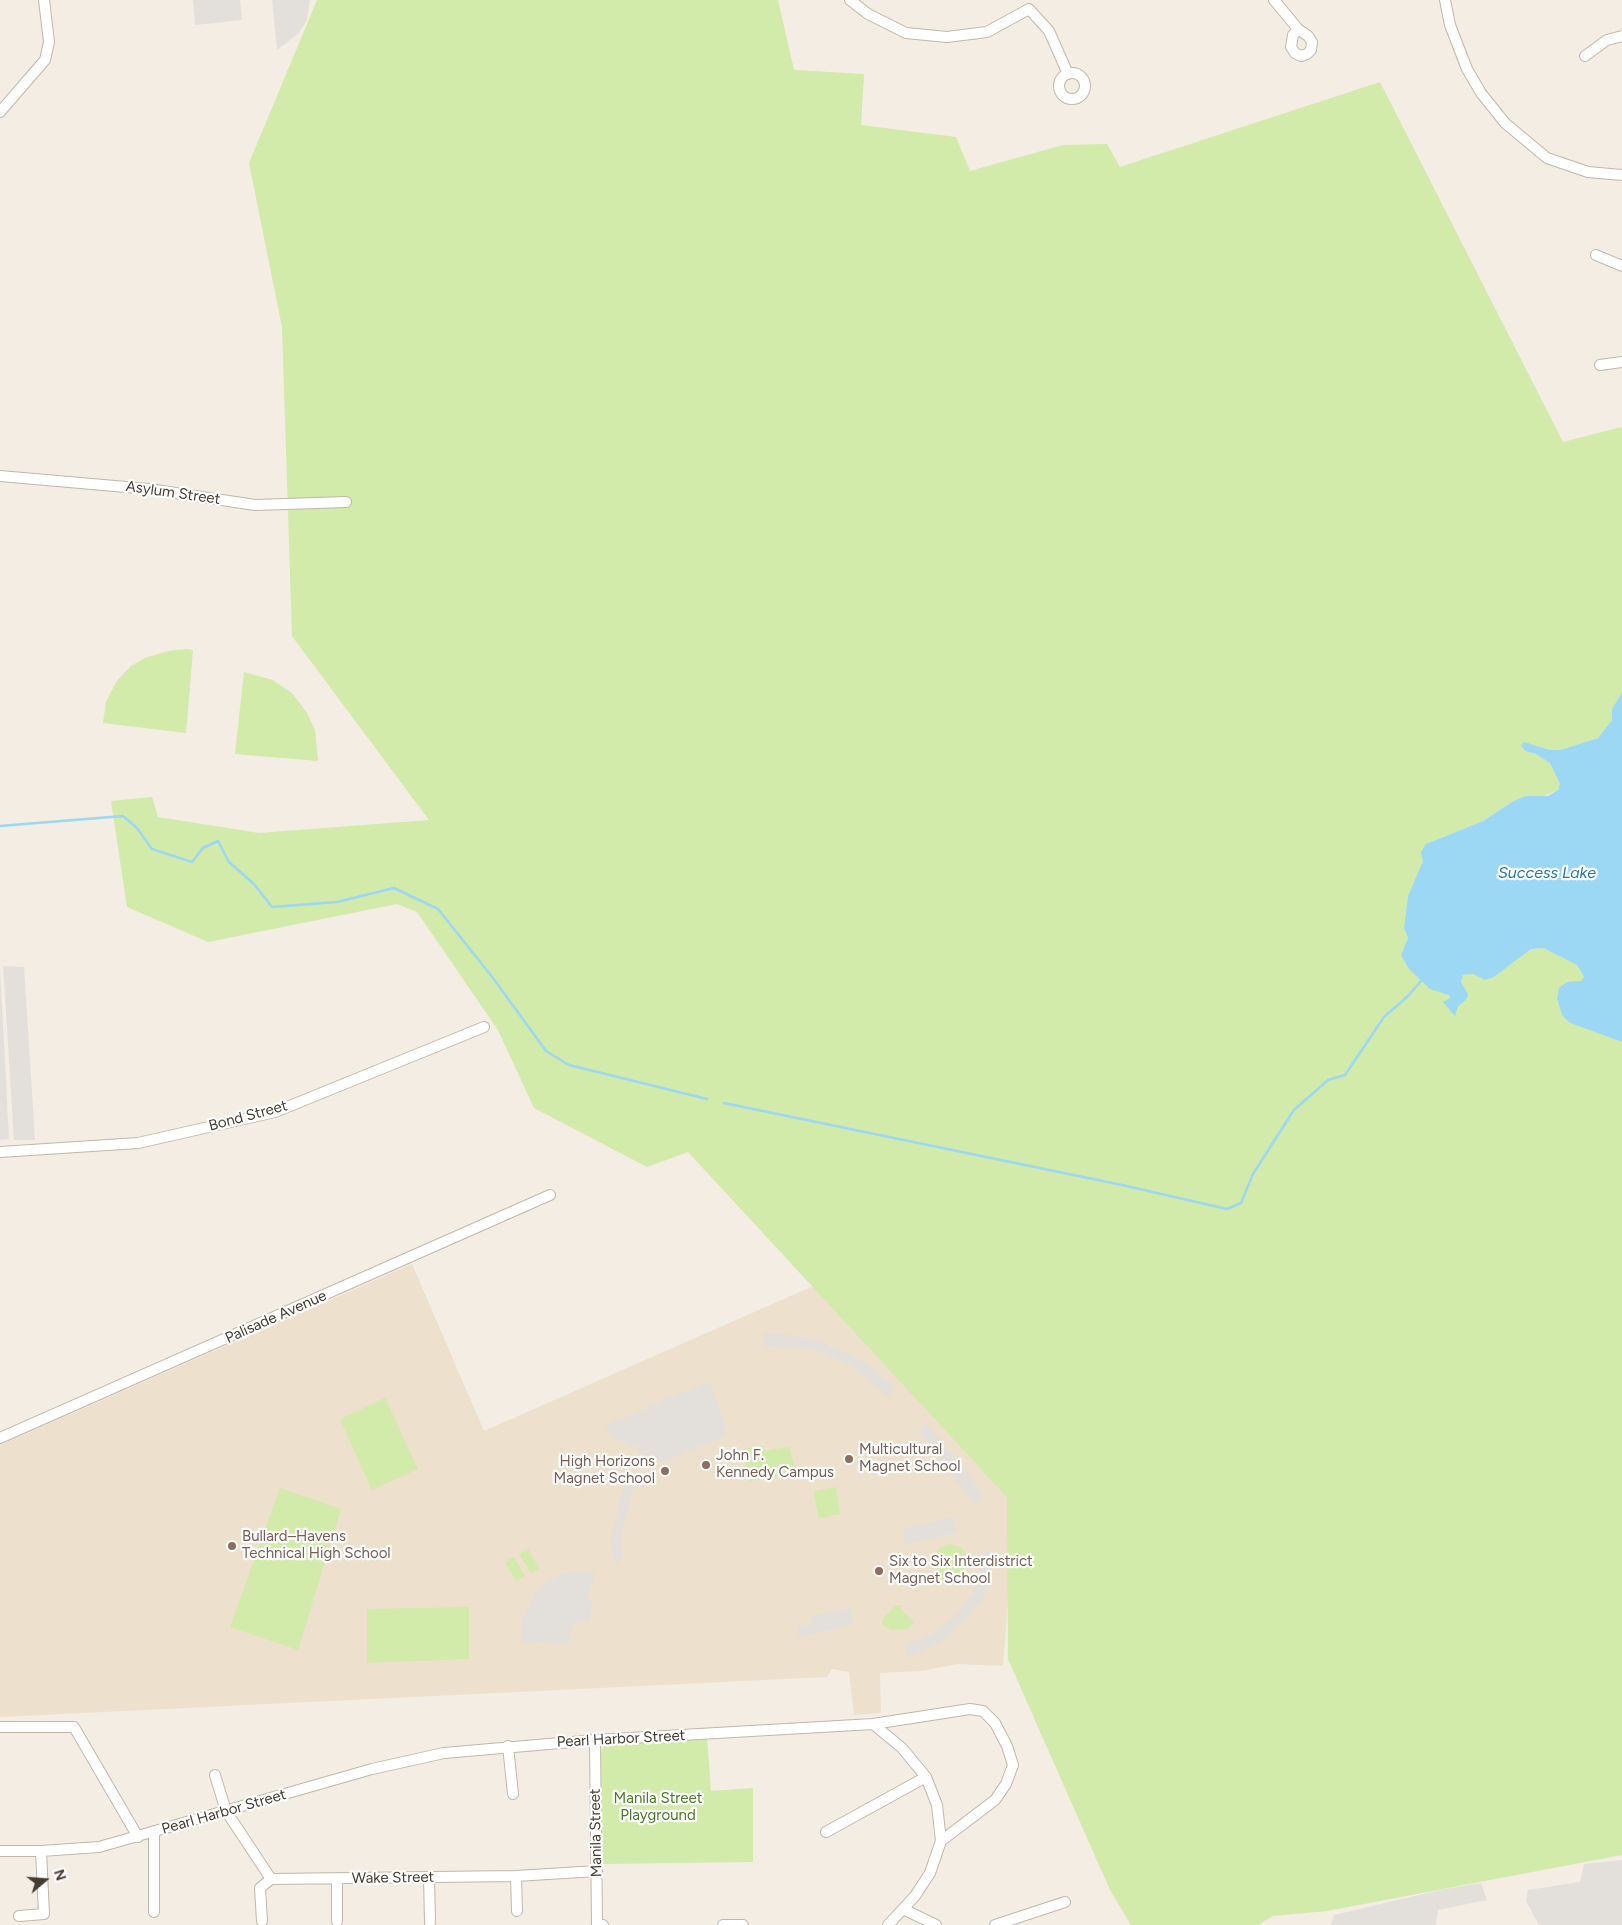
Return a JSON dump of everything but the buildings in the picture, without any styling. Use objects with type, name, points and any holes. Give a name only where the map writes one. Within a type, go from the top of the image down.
[{"type":"street","points":[[0,112],[45,60],[49,42],[44,0]]},
{"type":"street","points":[[850,0],[868,14],[906,33],[947,37],[987,32],[1030,4],[1049,32],[1068,74]]},
{"type":"street","points":[[1274,0],[1298,29]]},
{"type":"street","points":[[1445,0],[1450,25],[1467,69],[1481,93],[1506,123],[1547,158],[1588,172],[1622,175]]},
{"type":"street","points":[[1584,56],[1608,40],[1622,36]]},
{"type":"street","points":[[1596,255],[1622,266]]},
{"type":"street","points":[[1600,365],[1622,362]]},
{"type":"street","name":"Asylum Street","points":[[0,476],[149,488],[254,505],[346,502]]},
{"type":"street","name":"Bond Street","points":[[0,1152],[138,1143],[275,1112],[484,1027]]},
{"type":"street","name":"Palisade Avenue","points":[[0,1438],[550,1195]]},
{"type":"street","name":"Pearl Harbor Street","points":[[0,1851],[41,1851],[99,1847],[154,1833],[372,1769],[444,1753],[595,1740],[873,1724],[970,1709],[983,1711],[995,1723],[1008,1746],[1013,1765],[1006,1784],[995,1800],[941,1842]]},
{"type":"street","points":[[873,1724],[902,1748],[926,1777],[937,1804],[941,1842],[930,1873],[903,1909],[888,1925]]},
{"type":"street","points":[[0,1727],[74,1727],[138,1837]]},
{"type":"street","name":"Manila Street","points":[[595,1740],[597,1925]]},
{"type":"street","points":[[508,1746],[513,1794]]},
{"type":"street","points":[[215,1775],[226,1811],[271,1879],[260,1888],[262,1921]]},
{"type":"street","points":[[826,1832],[926,1777]]},
{"type":"street","points":[[154,1833],[154,1912]]},
{"type":"street","points":[[19,1916],[44,1914],[41,1851]]},
{"type":"street","name":"Wake Street","points":[[271,1879],[516,1876],[597,1871]]},
{"type":"street","points":[[516,1876],[517,1911]]},
{"type":"street","points":[[429,1877],[430,1922]]},
{"type":"street","points":[[337,1879],[337,1921]]},
{"type":"street","points":[[995,1925],[1065,1902]]},
{"type":"street","points":[[903,1909],[936,1925]]},
{"type":"street","points":[[597,1925],[603,1925]]},
{"type":"street","points":[[723,1925],[742,1925]]},
{"type":"shaded area","points":[[193,0],[240,0],[242,20],[195,25]]},
{"type":"shaded area","points":[[272,0],[310,0],[307,20],[299,33],[277,50]]},
{"type":"shaded area","points":[[3,966],[24,967],[35,1140],[14,1140]]},
{"type":"shaded area","points":[[0,967],[9,1139],[0,1140]]},
{"type":"shaded area","points":[[412,1264],[484,1431],[820,1283],[1016,1499],[1003,1666],[958,1664],[921,1671],[880,1673],[881,1713],[854,1715],[849,1672],[832,1669],[827,1677],[0,1717],[0,1445]]},
{"type":"shaded area","points":[[764,1333],[801,1336],[826,1344],[861,1360],[895,1387],[888,1396],[855,1368],[823,1353],[798,1348],[763,1346]]},
{"type":"shaded area","points":[[707,1382],[712,1387],[725,1427],[723,1429],[725,1436],[661,1463],[659,1459],[639,1453],[637,1446],[629,1446],[609,1433],[606,1425]]},
{"type":"shaded area","points":[[927,1424],[972,1478],[983,1499],[974,1504],[918,1430]]},
{"type":"shaded area","points":[[625,1481],[635,1482],[621,1537],[623,1559],[616,1563],[610,1544]]},
{"type":"shaded area","points":[[953,1517],[957,1533],[905,1545],[903,1528]]},
{"type":"shaded area","points":[[984,1551],[994,1552],[985,1595],[966,1619],[939,1643],[908,1658],[905,1645],[943,1627],[958,1613],[972,1594],[979,1576]]},
{"type":"shaded area","points":[[575,1572],[594,1572],[594,1581],[587,1595],[592,1602],[590,1621],[583,1620],[573,1624],[569,1632],[569,1643],[553,1645],[545,1642],[521,1644],[521,1621],[535,1595],[546,1582],[560,1575]]},
{"type":"shaded area","points":[[850,1608],[853,1625],[799,1637],[797,1627],[813,1623],[812,1615]]},
{"type":"shaded area","points":[[1622,1860],[1622,1925],[1539,1925],[1526,1901],[1528,1890],[1580,1882],[1584,1864]]},
{"type":"shaded area","points":[[1481,1883],[1487,1900],[1438,1910],[1436,1925],[1331,1925],[1334,1915],[1440,1890]]},
{"type":"green space","points":[[317,0],[778,0],[794,70],[864,74],[861,125],[956,137],[970,171],[1063,145],[1107,144],[1120,167],[1380,82],[1563,442],[1622,427],[1622,692],[1612,709],[1612,720],[1598,738],[1560,750],[1550,750],[1529,744],[1525,751],[1536,754],[1550,763],[1560,784],[1558,790],[1542,797],[1525,796],[1510,803],[1483,821],[1426,844],[1423,861],[1408,896],[1404,928],[1408,938],[1401,955],[1449,995],[1450,998],[1444,1002],[1458,1006],[1466,1000],[1461,982],[1463,975],[1473,974],[1485,980],[1494,977],[1531,949],[1543,948],[1577,965],[1585,978],[1581,981],[1570,1023],[1622,1042],[1622,1855],[1327,1911],[1273,1916],[1258,1925],[1131,1925],[1110,1890],[1008,1659],[1007,1497],[688,1152],[647,1167],[534,1108],[498,1030],[417,912],[397,904],[208,942],[127,907],[111,801],[152,797],[158,817],[259,833],[429,820],[292,636],[282,327],[249,163]]},
{"type":"green space","points":[[193,650],[186,733],[103,723],[106,702],[116,682],[131,666],[145,658],[168,651]]},
{"type":"green space","points":[[244,672],[273,680],[293,694],[307,713],[315,730],[318,761],[235,754]]},
{"type":"green space","points":[[385,1398],[418,1469],[372,1490],[340,1419]]},
{"type":"green space","points":[[763,1446],[764,1451],[790,1447],[795,1473],[749,1481],[742,1449]]},
{"type":"green space","points":[[836,1487],[840,1514],[822,1518],[818,1517],[814,1491]]},
{"type":"green space","points":[[280,1488],[341,1509],[298,1650],[230,1627]]},
{"type":"green space","points":[[950,1544],[962,1548],[968,1558],[964,1571],[953,1583],[943,1584],[935,1576],[935,1555],[941,1547]]},
{"type":"green space","points":[[528,1549],[539,1568],[531,1573],[519,1554]]},
{"type":"green space","points":[[514,1557],[525,1576],[516,1581],[505,1562]]},
{"type":"green space","points":[[897,1605],[902,1605],[901,1609],[914,1622],[907,1629],[891,1630],[882,1624],[883,1618]]},
{"type":"green space","points":[[469,1607],[469,1659],[367,1663],[367,1609]]},
{"type":"green space","name":"Manila Street Playground","points":[[707,1737],[711,1791],[753,1788],[753,1862],[603,1864],[601,1752],[604,1745]]},
{"type":"water","name":"Success Lake","points":[[1622,692],[1622,1042],[1570,1023],[1562,1015],[1557,998],[1559,988],[1567,982],[1581,981],[1584,977],[1577,965],[1543,948],[1531,949],[1494,977],[1485,980],[1473,974],[1463,975],[1461,982],[1468,994],[1466,1000],[1458,1006],[1455,1016],[1443,1002],[1450,998],[1449,995],[1430,989],[1409,969],[1401,955],[1408,938],[1404,928],[1408,896],[1423,861],[1421,852],[1426,844],[1483,821],[1510,803],[1525,796],[1548,796],[1558,790],[1560,784],[1550,763],[1536,754],[1525,751],[1521,745],[1524,742],[1550,750],[1560,750],[1598,738],[1612,720],[1612,709]]},
{"type":"waterway","points":[[0,826],[123,816],[137,828],[152,849],[192,862],[203,848],[218,841],[229,862],[254,884],[272,907],[337,902],[394,888],[438,909],[493,978],[546,1051],[569,1065],[707,1099]]},
{"type":"waterway","points":[[724,1103],[1122,1185],[1227,1209],[1241,1203],[1253,1174],[1294,1110],[1328,1080],[1345,1075],[1384,1017],[1407,997],[1422,980]]},
{"type":"place","name":"Multicultural Magnet School","points":[[849,1459]]},
{"type":"place","name":"John F. Kennedy Campus","points":[[706,1465]]},
{"type":"place","name":"High Horizons Magnet School","points":[[665,1471]]},
{"type":"place","name":"Bullard–Havens Technical High School","points":[[232,1546]]},
{"type":"place","name":"Six to Six Interdistrict Magnet School","points":[[879,1571]]}]
